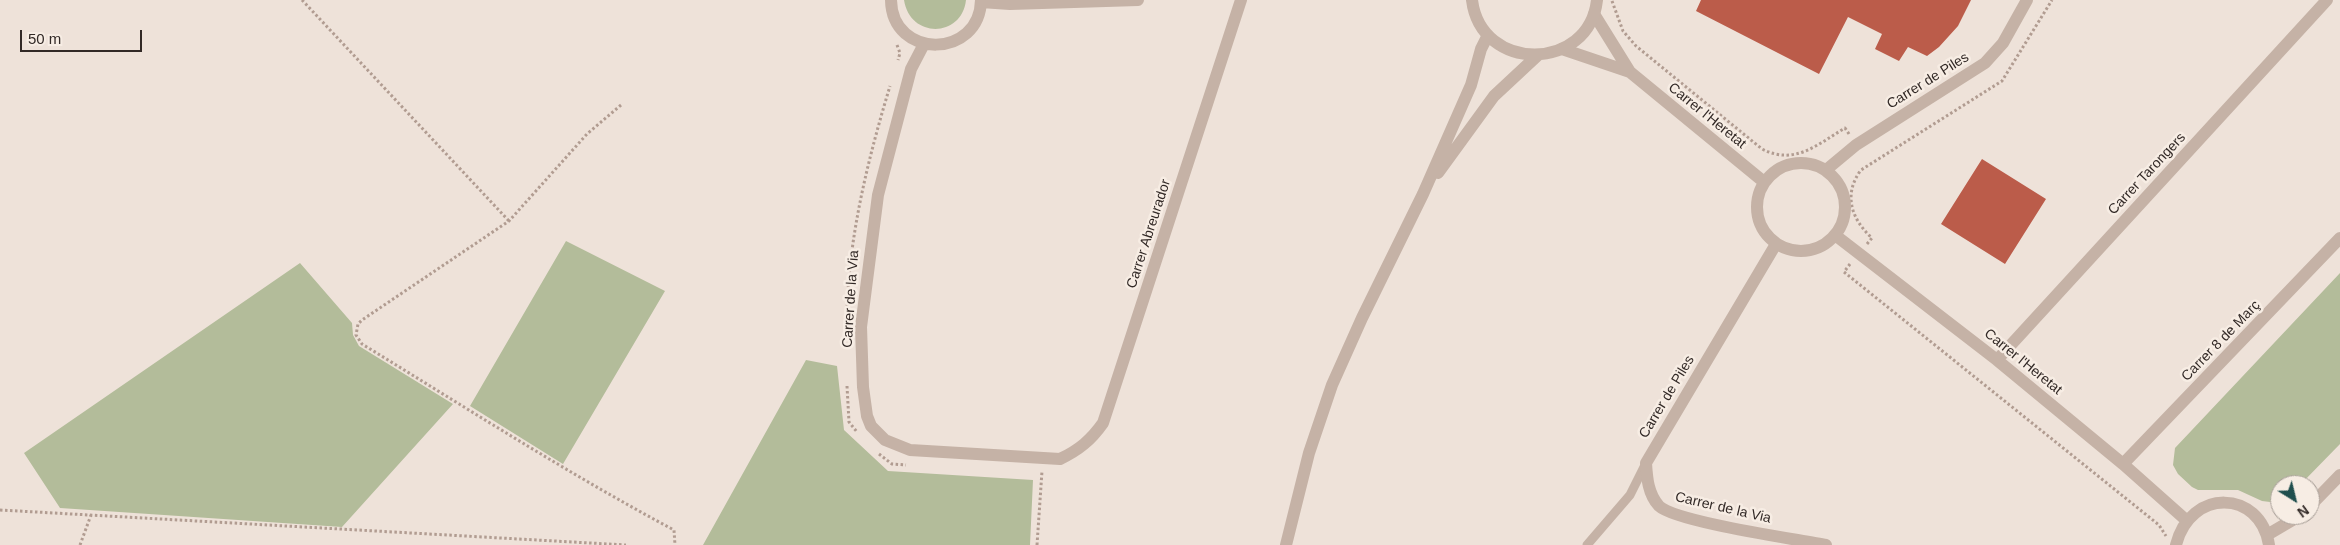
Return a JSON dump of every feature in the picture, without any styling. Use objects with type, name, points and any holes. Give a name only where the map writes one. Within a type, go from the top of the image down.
[{"type":"street","points":[[891,0],[891,12],[902,31],[918,42],[941,45],[957,41],[975,23],[981,1],[1010,4],[1138,0]]},
{"type":"street","name":"Carrer Abreurador","points":[[1060,459],[1076,452],[1092,438],[1103,423],[1241,0]]},
{"type":"street","points":[[1472,0],[1479,23],[1488,35],[1511,51],[1538,55],[1562,49],[1581,34],[1594,14],[1597,0]]},
{"type":"street","name":"Carrer de Piles","points":[[1826,170],[1856,145],[1985,63],[2003,43],[2027,0]]},
{"type":"street","name":"Carrer Tarongers","points":[[1997,360],[2323,2]]},
{"type":"street","name":"Carrer l'Heretat","points":[[1594,14],[1630,72],[1764,182]]},
{"type":"street","points":[[1286,545],[1309,453],[1332,385],[1362,318],[1424,194],[1471,85],[1481,49],[1488,35]]},
{"type":"street","name":"Carrer de la Via","points":[[924,44],[910,69],[876,204],[861,327],[863,387],[867,416],[872,426],[885,440],[910,450],[1060,459]]},
{"type":"street","name":"Carrer l'Heretat","points":[[1562,49],[1630,72]]},
{"type":"street","points":[[1424,194],[1494,96],[1538,55]]},
{"type":"street","points":[[1793,163],[1816,165],[1826,170],[1837,181],[1843,194],[1845,210],[1842,224],[1835,235],[1825,244],[1806,251],[1785,248],[1776,244],[1766,234],[1759,222],[1756,208],[1758,194],[1764,182],[1777,170],[1793,163]]},
{"type":"street","name":"Carrer l'Heretat","points":[[1835,235],[1997,360],[2123,464],[2186,520]]},
{"type":"street","name":"Carrer 8 de Març","points":[[2123,464],[2340,238]]},
{"type":"street","name":"Carrer de Piles","points":[[1646,463],[1776,244]]},
{"type":"street","name":"Carrer de la Via","points":[[1646,463],[1647,482],[1650,493],[1658,505],[1668,512],[1697,520],[1826,545]]},
{"type":"street","points":[[2320,496],[2340,475]]},
{"type":"street","points":[[2176,545],[2179,532],[2186,520],[2197,510],[2210,504],[2224,502],[2239,505],[2251,512],[2261,522],[2268,540],[2288,525]]},
{"type":"lane","points":[[1587,545],[1630,495],[1646,463]]},
{"type":"path","points":[[302,0],[509,221]]},
{"type":"path","points":[[1612,0],[1616,16],[1623,30],[1636,46],[1762,149],[1775,156],[1804,152],[1845,128],[1868,165]]},
{"type":"path","points":[[2052,0],[2002,81],[1868,165],[1854,179],[1852,192],[1854,215],[1858,224],[1872,238],[1844,272],[2159,525],[2167,537],[2168,545]]},
{"type":"path","points":[[893,38],[899,48],[897,63]]},
{"type":"path","points":[[847,319],[855,228],[874,139],[891,82]]},
{"type":"path","points":[[621,105],[587,134],[509,221],[362,320],[356,329],[358,340],[617,500],[674,530],[674,545]]},
{"type":"path","points":[[847,383],[849,422],[857,433]]},
{"type":"path","points":[[879,453],[892,464],[912,465]]},
{"type":"path","points":[[1037,545],[1043,457]]},
{"type":"path","points":[[1032,472],[1042,473]]},
{"type":"path","points":[[0,510],[626,545]]},
{"type":"path","points":[[80,545],[91,516]]},
{"type":"green space","points":[[904,0],[966,0],[962,13],[955,22],[946,27],[936,29],[925,27],[916,22],[908,13]]},
{"type":"green space","points":[[566,241],[665,291],[563,464],[470,406]]},
{"type":"green space","points":[[300,263],[352,323],[353,335],[359,346],[453,404],[342,527],[60,508],[24,453]]},
{"type":"green space","points":[[2340,273],[2340,444],[2310,475],[2270,475],[2270,502],[2262,501],[2238,490],[2198,490],[2192,487],[2178,474],[2173,465],[2175,448]]},
{"type":"green space","points":[[806,360],[837,366],[844,430],[888,471],[1033,480],[1030,545],[703,545]]},
{"type":"building","points":[[1701,0],[1971,0],[1958,26],[1939,47],[1927,56],[1908,47],[1899,61],[1875,49],[1882,34],[1848,17],[1819,74],[1696,11]]},
{"type":"building","points":[[1982,159],[2046,199],[2005,264],[1941,224]]}]
